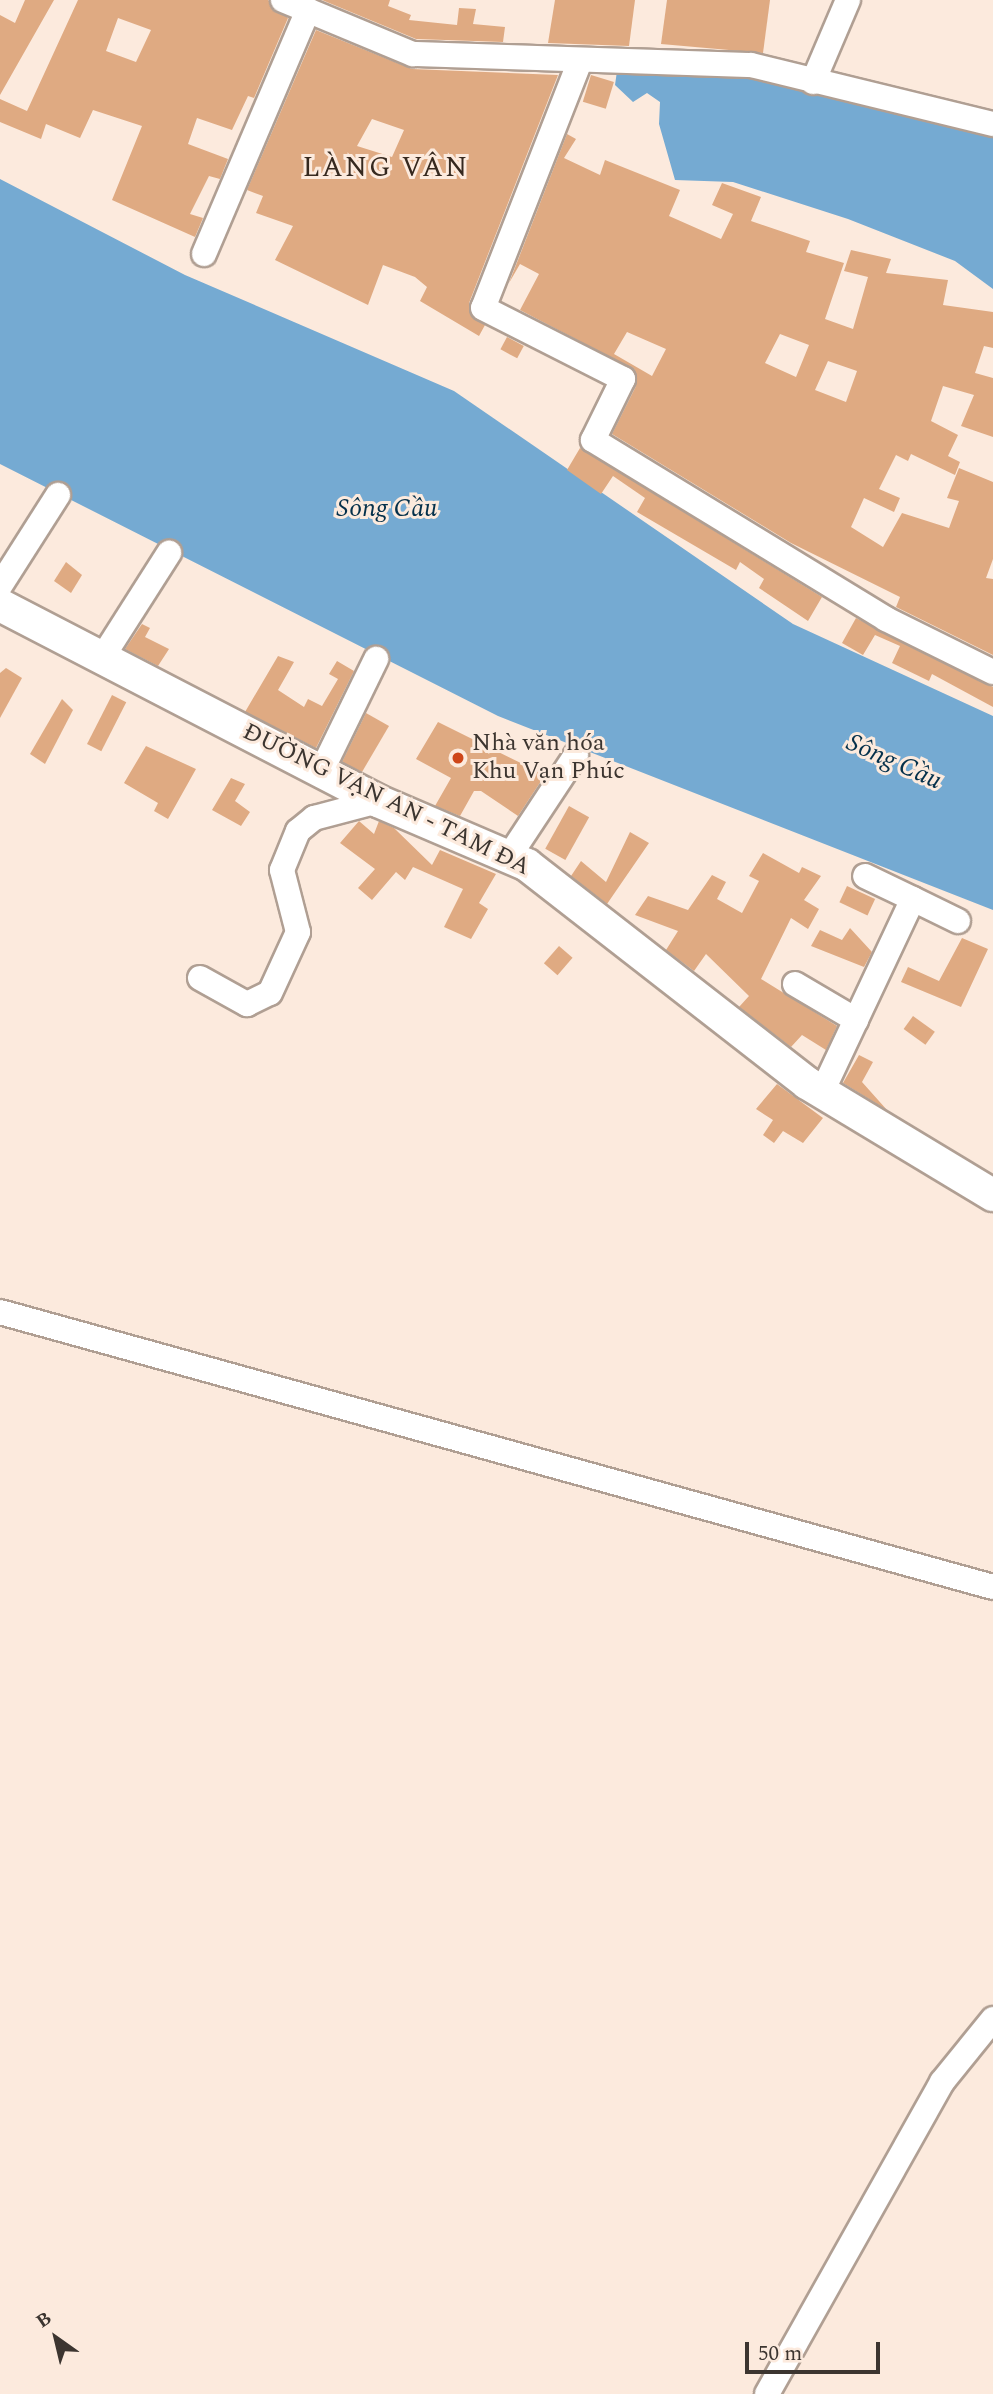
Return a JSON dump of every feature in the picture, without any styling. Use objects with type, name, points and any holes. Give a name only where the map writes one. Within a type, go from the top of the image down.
[{"type":"main road","name":"ĐƯỜNG VẠN AN - TAM ĐA","points":[[0,605],[379,801],[510,855],[822,1092],[993,1195]]},
{"type":"street","points":[[283,0],[413,54],[580,61],[678,58],[751,65],[993,124]]},
{"type":"street","points":[[813,82],[848,0]]},
{"type":"street","points":[[204,254],[308,10]]},
{"type":"street","points":[[580,61],[483,308],[623,379],[593,440],[886,619],[993,672]]},
{"type":"street","points":[[0,586],[58,495]]},
{"type":"street","points":[[102,658],[169,553]]},
{"type":"street","points":[[321,772],[376,659]]},
{"type":"street","points":[[510,855],[576,755]]},
{"type":"street","points":[[200,978],[247,1004],[270,993],[298,932],[282,870],[298,831],[314,818],[379,801]]},
{"type":"street","points":[[865,876],[958,921]]},
{"type":"street","points":[[822,1092],[914,899]]},
{"type":"street","points":[[795,984],[856,1020]]},
{"type":"street","points":[[0,1312],[993,1587]]},
{"type":"street","points":[[766,2394],[942,2082],[993,2019]]},
{"type":"water","points":[[617,71],[743,74],[993,134],[993,289],[955,261],[848,219],[733,182],[675,180],[659,124],[660,102],[647,93],[633,102],[615,85]]},
{"type":"water","name":"Sông Cầu","points":[[0,179],[185,275],[454,391],[793,624],[993,716],[993,910],[498,716],[0,464]]},
{"type":"building","points":[[25,0],[54,0],[0,95],[0,15],[15,23]]},
{"type":"building","points":[[78,0],[268,0],[288,18],[254,98],[248,96],[232,130],[197,118],[188,144],[228,159],[220,179],[209,176],[190,214],[203,218],[195,237],[112,200],[142,126],[93,110],[80,138],[46,124],[41,139],[0,122],[0,99],[27,111]],"holes":[[[118,18],[151,30],[136,62],[106,51]]]},
{"type":"building","points":[[322,0],[390,0],[388,6],[411,15],[409,20],[457,25],[459,8],[476,9],[473,24],[505,27],[503,42],[416,39]]},
{"type":"building","points":[[555,0],[635,0],[629,46],[548,43]]},
{"type":"building","points":[[667,0],[770,0],[763,53],[661,44]]},
{"type":"building","points":[[316,30],[412,69],[558,75],[469,303],[471,316],[485,325],[479,336],[420,301],[427,287],[415,277],[383,265],[368,305],[275,260],[293,226],[256,213],[263,196],[247,190]],"holes":[[[372,119],[404,130],[392,157],[357,146]]]},
{"type":"building","points":[[591,75],[614,82],[606,109],[583,102]]},
{"type":"building","points":[[567,134],[576,139],[564,158],[600,175],[605,160],[680,190],[669,216],[721,239],[733,214],[712,205],[722,183],[761,197],[751,221],[810,241],[806,252],[844,263],[825,319],[853,329],[868,277],[844,271],[851,250],[891,259],[886,273],[948,280],[943,305],[993,312],[993,348],[984,346],[975,373],[993,378],[993,437],[961,426],[974,395],[943,386],[931,421],[958,435],[948,456],[960,462],[955,475],[911,454],[908,461],[896,455],[879,489],[900,498],[894,512],[864,498],[851,527],[883,547],[902,513],[949,528],[959,501],[947,498],[959,468],[993,482],[993,559],[986,578],[993,579],[993,655],[896,607],[900,597],[791,543],[612,434],[636,386],[635,370],[520,310],[539,274],[520,264],[509,283]],"holes":[[[627,332],[666,349],[652,376],[614,354]],[[780,334],[809,345],[796,377],[765,363]],[[828,361],[857,371],[846,402],[815,390]]]},
{"type":"building","points":[[507,337],[524,346],[517,358],[500,349]]},
{"type":"building","points":[[580,448],[822,597],[808,621],[759,588],[764,579],[740,562],[736,570],[637,512],[645,498],[613,476],[601,494],[567,470]]},
{"type":"building","points":[[66,562],[82,575],[71,593],[54,581]]},
{"type":"building","points":[[856,618],[993,687],[993,707],[932,674],[929,681],[892,663],[900,646],[875,635],[863,655],[842,643]]},
{"type":"building","points":[[142,624],[150,628],[145,637],[169,649],[158,666],[125,649]]},
{"type":"building","points":[[278,656],[294,662],[278,690],[304,707],[308,699],[322,706],[338,679],[329,674],[337,661],[354,671],[316,748],[245,712]]},
{"type":"building","points":[[6,668],[22,678],[0,718],[0,673]]},
{"type":"building","points":[[112,695],[126,702],[101,751],[87,744]]},
{"type":"building","points":[[62,699],[73,710],[45,764],[30,754]]},
{"type":"building","points":[[366,713],[389,726],[362,772],[342,762]]},
{"type":"building","points":[[438,722],[545,775],[518,816],[481,791],[474,791],[460,816],[435,806],[451,778],[416,759]]},
{"type":"building","points":[[146,746],[196,769],[168,819],[154,811],[158,803],[124,783]]},
{"type":"building","points":[[231,778],[245,784],[235,801],[250,812],[241,826],[212,810]]},
{"type":"building","points":[[569,806],[589,817],[565,860],[545,849]]},
{"type":"building","points":[[359,821],[374,834],[379,821],[394,828],[432,865],[440,850],[496,874],[479,903],[488,909],[471,939],[444,927],[463,889],[413,867],[405,880],[396,872],[372,900],[358,888],[375,869],[340,843]]},
{"type":"building","points":[[630,832],[649,843],[607,904],[571,876],[581,861],[606,882]]},
{"type":"building","points":[[763,853],[799,873],[802,867],[821,876],[804,900],[819,909],[808,929],[791,918],[761,979],[837,1026],[826,1050],[802,1035],[791,1047],[739,1007],[749,996],[706,954],[694,971],[666,950],[678,931],[635,915],[648,896],[688,910],[712,875],[726,882],[717,899],[742,913],[759,881],[749,876]]},
{"type":"building","points":[[847,886],[875,899],[867,915],[839,902]]},
{"type":"building","points":[[850,928],[872,952],[864,967],[811,946],[820,930],[842,940]]},
{"type":"building","points":[[962,938],[988,949],[961,1007],[901,982],[908,967],[939,981]]},
{"type":"building","points":[[559,946],[573,958],[557,975],[544,963]]},
{"type":"building","points":[[913,1016],[935,1032],[925,1045],[904,1029]]},
{"type":"building","points":[[859,1055],[873,1062],[862,1082],[887,1110],[843,1083]]},
{"type":"building","points":[[777,1084],[823,1118],[803,1143],[783,1131],[774,1143],[763,1135],[773,1120],[756,1109]]},
{"type":"place","name":"Nhà văn hóa Khu Vạn Phúc","points":[[458,758]]},
{"type":"district","name":"LÀNG VÂN","points":[[386,168]]}]
